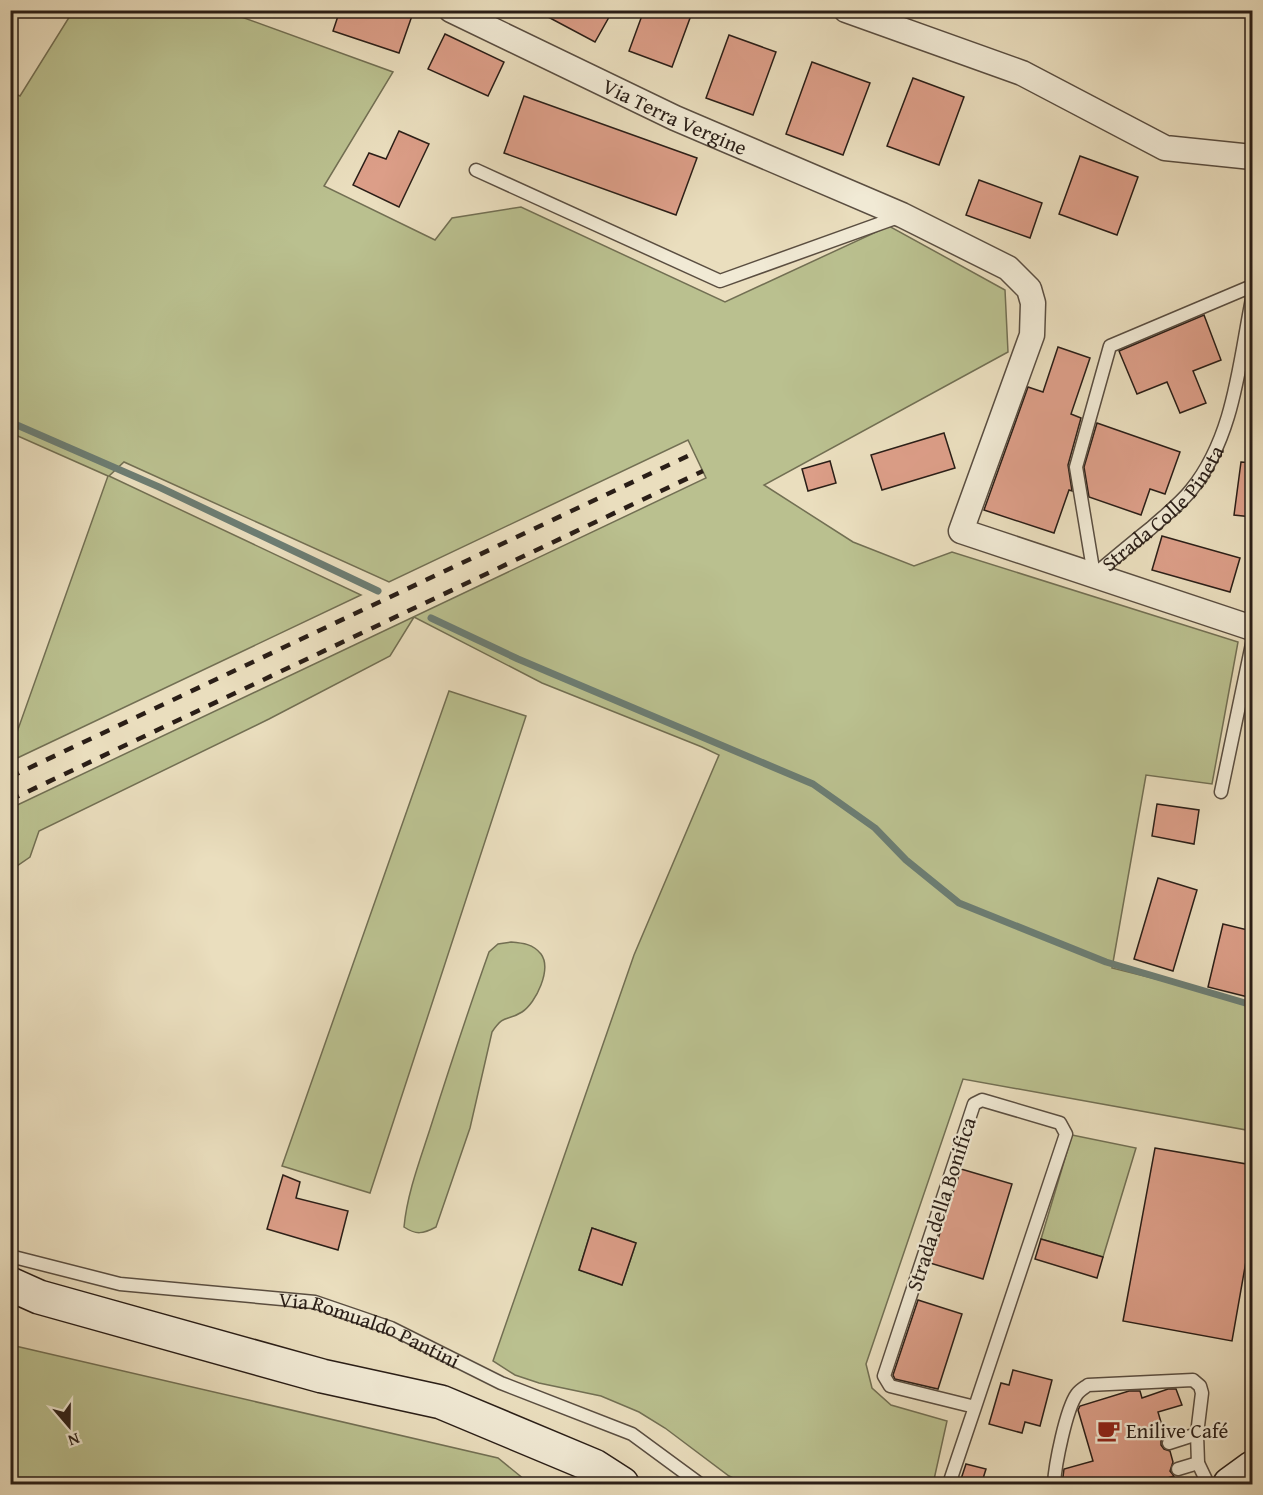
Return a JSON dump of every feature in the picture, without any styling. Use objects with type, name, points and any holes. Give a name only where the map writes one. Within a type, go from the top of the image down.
[{"type":"main road","name":"Via Romualdo Pantini","points":[[10,1284],[39,1297],[322,1376],[441,1402],[594,1466],[622,1485]]},
{"type":"main road","points":[[1230,1485],[1252,1468]]},
{"type":"main road","points":[[1251,1485],[1252,1474]]},
{"type":"street","name":"Via Terra Vergine","points":[[451,10],[675,118],[902,216],[1008,268],[1029,289],[1033,303],[1032,335],[961,531],[1094,575]]},
{"type":"street","points":[[846,10],[1023,73],[1165,148],[1252,157]]},
{"type":"street","points":[[1094,575],[1252,628]]},
{"type":"lane","points":[[476,170],[720,281],[902,216]]},
{"type":"lane","name":"Strada Colle Pineta","points":[[1094,575],[1076,467],[1110,346],[1252,286]]},
{"type":"lane","name":"Strada Colle Pineta","points":[[1094,575],[1170,511],[1190,492],[1207,468],[1219,446],[1228,420],[1252,299]]},
{"type":"lane","points":[[1221,792],[1252,644]]},
{"type":"lane","name":"Strada della Bonifica","points":[[949,1485],[975,1407],[1066,1134],[1060,1123],[982,1100],[974,1104],[884,1376],[890,1386],[975,1407]]},
{"type":"lane","name":"Via Romualdo Pantini","points":[[10,1256],[120,1284],[315,1302],[391,1328],[501,1383],[632,1434],[700,1485]]},
{"type":"lane","points":[[1056,1480],[1069,1412],[1076,1396],[1088,1385],[1127,1388],[1193,1380],[1197,1382],[1202,1394],[1197,1434],[1198,1463],[1208,1485]]},
{"type":"lane","points":[[1169,1443],[1197,1434]]},
{"type":"lane","points":[[1178,1469],[1198,1463]]},
{"type":"green space","points":[[73,11],[225,11],[393,72],[324,186],[435,240],[452,218],[521,207],[725,302],[889,226],[1005,290],[1008,352],[764,485],[853,542],[914,566],[952,552],[1238,642],[1212,784],[1146,775],[1112,968],[1252,1003],[1252,1131],[963,1079],[866,1364],[872,1388],[891,1405],[947,1421],[933,1484],[746,1484],[729,1476],[665,1428],[639,1412],[601,1396],[539,1383],[515,1375],[493,1361],[634,955],[719,755],[542,683],[414,617],[390,656],[269,719],[39,831],[30,857],[11,870],[11,808],[706,478],[688,440],[389,582],[124,462],[109,476],[361,595],[11,761],[11,737],[16,735],[108,476],[11,433],[11,92],[20,96]],"holes":[[[592,1228],[636,1243],[622,1285],[579,1270]]]},
{"type":"green space","points":[[449,691],[526,716],[370,1193],[282,1166]]},
{"type":"green space","points":[[511,942],[531,946],[541,954],[544,960],[544,977],[537,994],[527,1008],[503,1020],[492,1032],[470,1128],[436,1227],[423,1232],[412,1231],[404,1227],[411,1190],[489,952],[498,944]]},
{"type":"green space","points":[[1072,1135],[1136,1148],[1103,1257],[1041,1239]]},
{"type":"green space","points":[[11,1345],[498,1458],[530,1484],[11,1484]]},
{"type":"building","points":[[340,10],[414,10],[399,53],[333,31]]},
{"type":"building","points":[[535,10],[613,10],[595,42]]},
{"type":"building","points":[[644,10],[693,10],[672,67],[629,51]]},
{"type":"building","points":[[445,34],[504,62],[488,96],[428,69]]},
{"type":"building","points":[[729,35],[776,52],[753,115],[706,98]]},
{"type":"building","points":[[812,62],[870,83],[843,155],[786,134]]},
{"type":"building","points":[[913,78],[964,97],[939,165],[887,146]]},
{"type":"building","points":[[524,96],[697,158],[676,215],[504,153]]},
{"type":"building","points":[[399,131],[429,144],[399,207],[353,185],[369,153],[386,159]]},
{"type":"building","points":[[1080,156],[1138,177],[1117,235],[1059,214]]},
{"type":"building","points":[[979,180],[1042,203],[1030,238],[966,215]]},
{"type":"building","points":[[1204,315],[1221,360],[1193,371],[1206,403],[1180,413],[1167,382],[1137,394],[1119,351]]},
{"type":"building","points":[[1058,347],[1090,358],[1071,414],[1081,418],[1068,465],[1072,491],[1069,490],[1054,533],[984,510],[1028,387],[1043,392]]},
{"type":"building","points":[[1097,423],[1180,452],[1165,494],[1150,489],[1141,515],[1089,497],[1084,467]]},
{"type":"building","points":[[944,433],[955,468],[882,490],[871,455]]},
{"type":"building","points":[[830,461],[836,483],[808,491],[802,469]]},
{"type":"building","points":[[1241,462],[1252,463],[1252,517],[1234,515]]},
{"type":"building","points":[[1162,536],[1240,558],[1230,592],[1152,570]]},
{"type":"building","points":[[1157,804],[1199,810],[1194,844],[1152,836]]},
{"type":"building","points":[[1158,878],[1197,890],[1173,971],[1134,959]]},
{"type":"building","points":[[1223,924],[1252,931],[1252,998],[1208,987]]},
{"type":"building","points":[[1155,1148],[1252,1165],[1252,1227],[1232,1341],[1123,1321]]},
{"type":"building","points":[[961,1169],[1012,1184],[983,1279],[930,1263]]},
{"type":"building","points":[[283,1175],[300,1182],[296,1198],[348,1211],[338,1250],[267,1229]]},
{"type":"building","points":[[592,1228],[636,1243],[622,1285],[579,1270]]},
{"type":"building","points":[[1041,1239],[1103,1257],[1097,1278],[1035,1259]]},
{"type":"building","points":[[918,1300],[962,1314],[938,1389],[895,1379],[893,1375]]},
{"type":"building","points":[[1013,1370],[1052,1380],[1040,1426],[1025,1422],[1022,1433],[989,1424],[1001,1383],[1009,1385]]},
{"type":"building","points":[[1168,1389],[1176,1389],[1182,1405],[1158,1412],[1165,1436],[1161,1445],[1170,1451],[1173,1462],[1170,1471],[1174,1476],[1145,1485],[1062,1485],[1064,1469],[1093,1461],[1078,1410],[1080,1406],[1129,1391],[1140,1391],[1142,1398]]},
{"type":"building","points":[[966,1464],[986,1469],[981,1485],[959,1485]]},
{"type":"waterway","points":[[10,422],[159,487],[378,591]]},
{"type":"waterway","points":[[431,618],[518,659],[813,784],[875,828],[906,860],[959,903],[1106,962],[1252,1005]]},
{"type":"railway","points":[[10,777],[694,453]]},
{"type":"railway","points":[[10,800],[703,471]]},
{"type":"place","name":"Enilive Café","points":[[1108,1430]]}]
